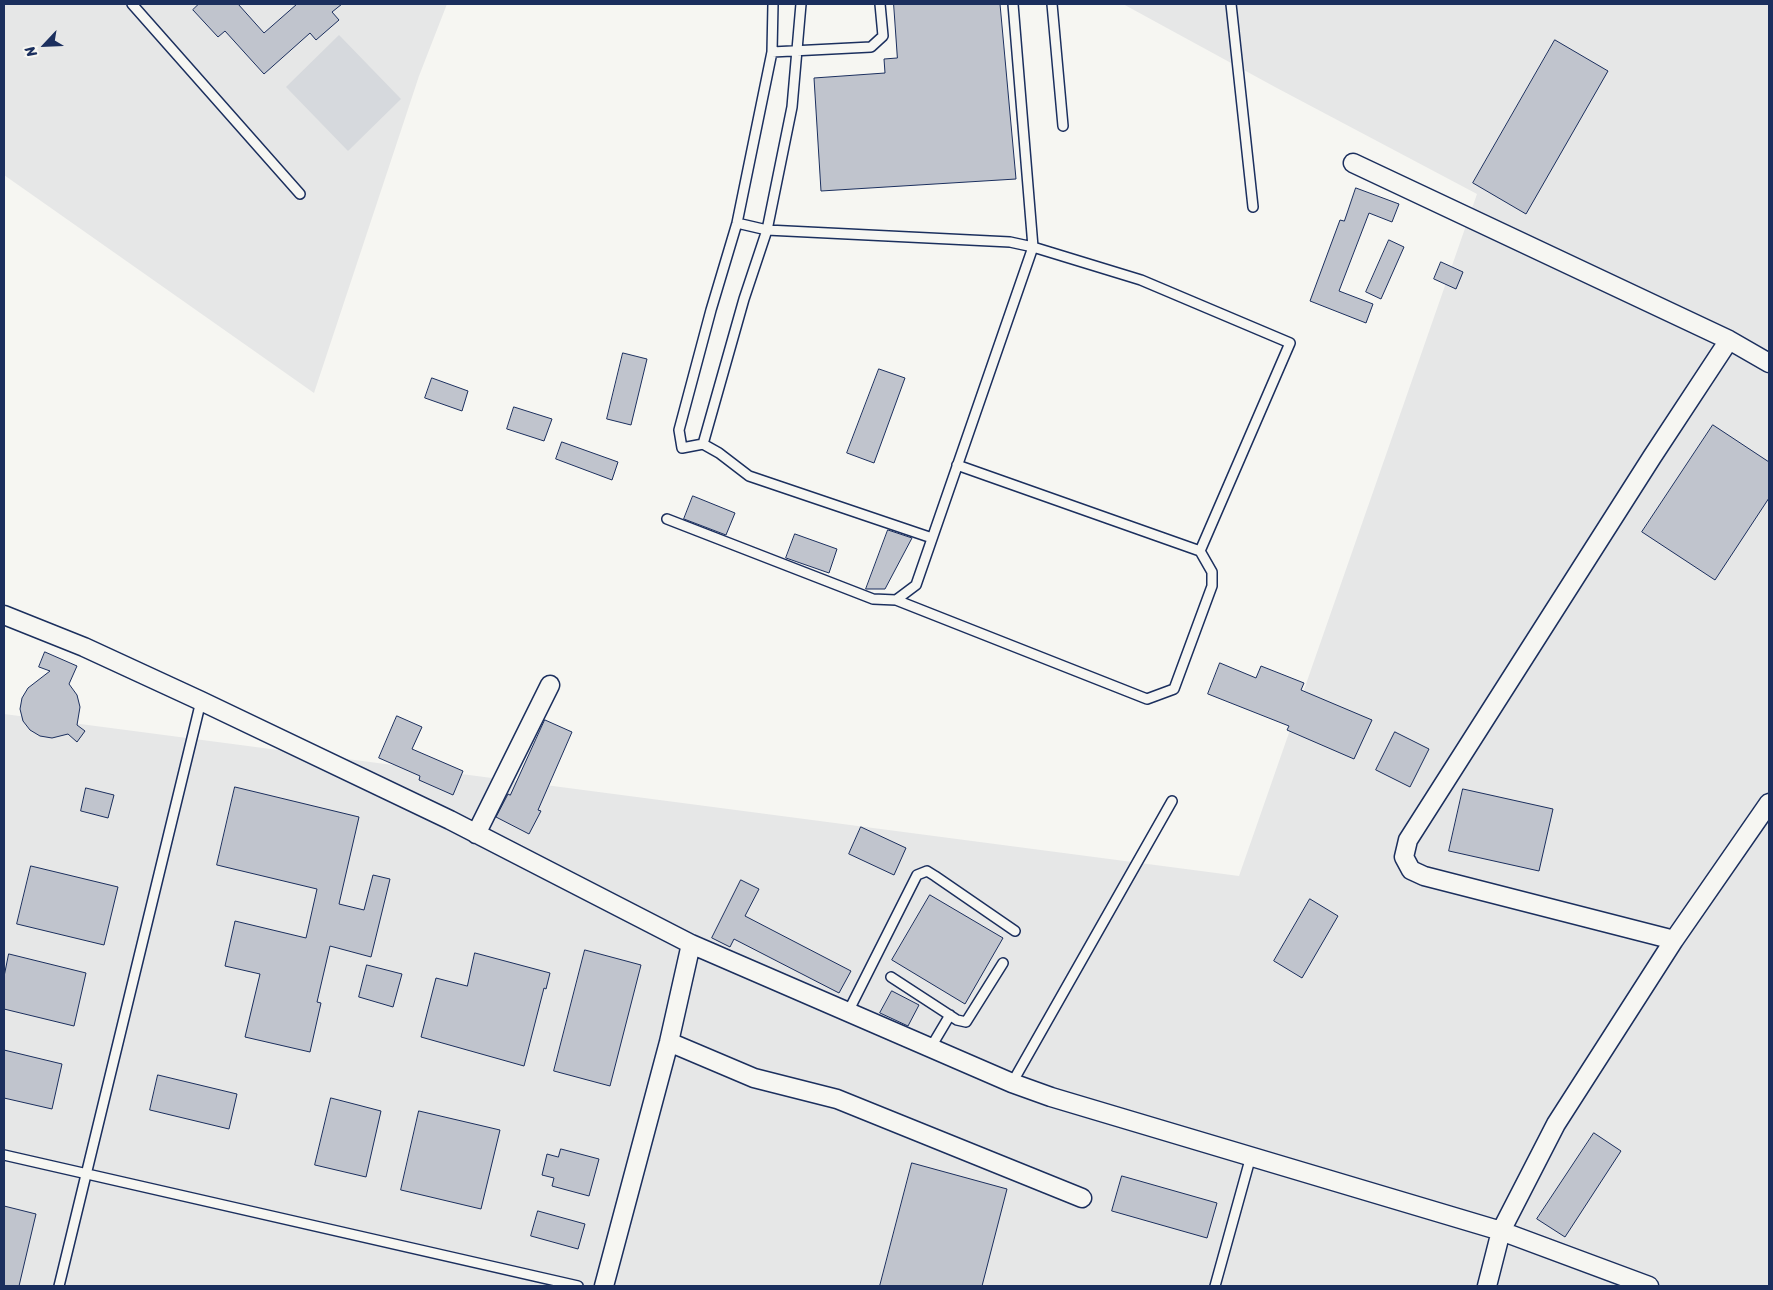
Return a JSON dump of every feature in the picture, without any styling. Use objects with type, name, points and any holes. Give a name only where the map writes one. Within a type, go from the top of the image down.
[{"type":"street","points":[[1353,163],[1729,340],[1769,362]]},
{"type":"street","points":[[1674,940],[1424,876],[1411,870],[1404,857],[1408,840],[1652,457],[1729,340]]},
{"type":"street","points":[[4,615],[84,647],[201,701],[476,834],[691,944],[1012,1083],[1051,1097],[1501,1232],[1649,1286]]},
{"type":"street","points":[[476,834],[550,684]]},
{"type":"street","points":[[1487,1286],[1501,1232],[1556,1124],[1674,940],[1769,803]]},
{"type":"street","points":[[604,1286],[669,1042],[691,944]]},
{"type":"street","points":[[669,1042],[754,1078],[837,1099],[1082,1198]]},
{"type":"lane","points":[[132,4],[300,194]]},
{"type":"lane","points":[[773,4],[772,52],[737,223],[711,310],[679,430],[682,448],[703,444],[719,453],[749,476],[932,538]]},
{"type":"lane","points":[[703,444],[744,299],[767,230],[792,107],[801,4]]},
{"type":"lane","points":[[772,52],[871,47],[884,36],[880,4]]},
{"type":"lane","points":[[896,600],[916,585],[1033,247],[1013,4]]},
{"type":"lane","points":[[1052,4],[1064,126]]},
{"type":"lane","points":[[1231,4],[1253,206]]},
{"type":"lane","points":[[737,223],[767,230],[1010,242],[1033,247],[1141,280],[1290,343],[1200,551]]},
{"type":"lane","points":[[668,519],[873,599],[896,600],[1147,699],[1174,689],[1212,586],[1212,572],[1200,551],[958,465]]},
{"type":"lane","points":[[59,1286],[201,701]]},
{"type":"lane","points":[[1012,1083],[1172,801]]},
{"type":"lane","points":[[848,1012],[917,875],[927,871],[1015,931]]},
{"type":"lane","points":[[891,977],[950,1015],[962,1022],[966,1022],[1003,963]]},
{"type":"lane","points":[[931,1047],[950,1015]]},
{"type":"lane","points":[[4,1155],[578,1286]]},
{"type":"lane","points":[[1215,1286],[1239,1193],[1251,1156]]},
{"type":"shaded area","points":[[4,4],[447,4],[419,76],[314,393],[4,175]]},
{"type":"shaded area","points":[[1123,4],[1769,4],[1769,1286],[4,1286],[4,714],[1239,876],[1477,194]]},
{"type":"shaded area","points":[[339,35],[401,99],[348,151],[286,87]]},
{"type":"building","points":[[199,4],[238,4],[264,33],[297,4],[342,4],[332,12],[339,20],[316,40],[310,33],[264,74],[225,31],[218,37],[193,10]]},
{"type":"building","points":[[894,4],[1000,4],[1016,179],[821,191],[814,78],[885,73],[884,59],[897,58]]},
{"type":"building","points":[[1555,40],[1608,71],[1526,214],[1473,183]]},
{"type":"building","points":[[1356,188],[1399,204],[1392,222],[1369,213],[1339,291],[1373,304],[1366,323],[1310,301],[1340,220],[1344,221]]},
{"type":"building","points":[[1389,240],[1404,247],[1381,299],[1366,292]]},
{"type":"building","points":[[1441,262],[1463,272],[1456,289],[1434,279]]},
{"type":"building","points":[[623,353],[647,359],[631,425],[607,419]]},
{"type":"building","points":[[879,369],[905,378],[874,463],[847,453]]},
{"type":"building","points":[[432,378],[468,391],[462,411],[425,398]]},
{"type":"building","points":[[514,407],[552,419],[544,441],[507,429]]},
{"type":"building","points":[[1713,425],[1769,462],[1769,498],[1715,580],[1642,532]]},
{"type":"building","points":[[562,442],[618,462],[612,480],[556,459]]},
{"type":"building","points":[[693,496],[735,513],[726,535],[684,519]]},
{"type":"building","points":[[888,530],[912,538],[885,589],[866,589]]},
{"type":"building","points":[[795,534],[837,549],[829,573],[786,558]]},
{"type":"building","points":[[45,652],[77,666],[69,684],[77,695],[80,707],[77,725],[85,731],[77,742],[68,734],[52,738],[40,736],[30,730],[23,721],[20,709],[22,698],[28,688],[50,671],[39,667]]},
{"type":"building","points":[[1220,663],[1256,678],[1261,666],[1304,683],[1301,690],[1372,720],[1354,759],[1287,730],[1289,726],[1208,694]]},
{"type":"building","points":[[397,716],[422,727],[412,749],[463,771],[453,795],[419,780],[420,776],[379,758]]},
{"type":"building","points":[[545,720],[572,732],[538,810],[541,811],[529,834],[496,817],[508,794],[510,795]]},
{"type":"building","points":[[1395,732],[1429,749],[1410,787],[1376,770]]},
{"type":"building","points":[[235,787],[359,817],[339,904],[364,910],[373,875],[390,879],[371,957],[330,946],[317,1002],[321,1003],[310,1052],[245,1037],[260,974],[225,966],[235,921],[306,938],[317,889],[217,865]]},
{"type":"building","points":[[86,788],[114,795],[108,818],[81,811]]},
{"type":"building","points":[[1463,789],[1553,809],[1539,871],[1449,851]]},
{"type":"building","points":[[861,827],[906,848],[894,875],[849,854]]},
{"type":"building","points":[[31,866],[118,887],[104,945],[17,924]]},
{"type":"building","points":[[741,880],[759,889],[745,916],[851,971],[839,993],[734,939],[730,947],[712,938]]},
{"type":"building","points":[[930,895],[1003,938],[965,1004],[892,960]]},
{"type":"building","points":[[1310,899],[1338,916],[1302,978],[1274,961]]},
{"type":"building","points":[[585,950],[641,965],[610,1086],[554,1071]]},
{"type":"building","points":[[475,953],[550,973],[546,989],[544,988],[524,1066],[421,1037],[436,978],[467,986]]},
{"type":"building","points":[[9,954],[86,973],[74,1026],[4,1009],[4,977]]},
{"type":"building","points":[[367,965],[402,974],[393,1007],[359,997]]},
{"type":"building","points":[[892,991],[919,1005],[908,1026],[880,1013]]},
{"type":"building","points":[[4,1050],[62,1064],[52,1109],[4,1098]]},
{"type":"building","points":[[158,1075],[237,1094],[229,1129],[150,1110]]},
{"type":"building","points":[[331,1098],[381,1111],[366,1177],[315,1165]]},
{"type":"building","points":[[419,1111],[500,1130],[481,1209],[401,1190]]},
{"type":"building","points":[[1594,1133],[1621,1151],[1565,1237],[1537,1219]]},
{"type":"building","points":[[561,1149],[599,1159],[589,1196],[552,1186],[554,1178],[542,1175],[547,1154],[558,1157]]},
{"type":"building","points":[[912,1163],[1007,1189],[982,1286],[880,1286]]},
{"type":"building","points":[[1122,1176],[1217,1203],[1207,1238],[1112,1211]]},
{"type":"building","points":[[4,1206],[36,1214],[19,1286],[4,1286]]},
{"type":"building","points":[[538,1211],[585,1224],[578,1249],[531,1236]]}]
